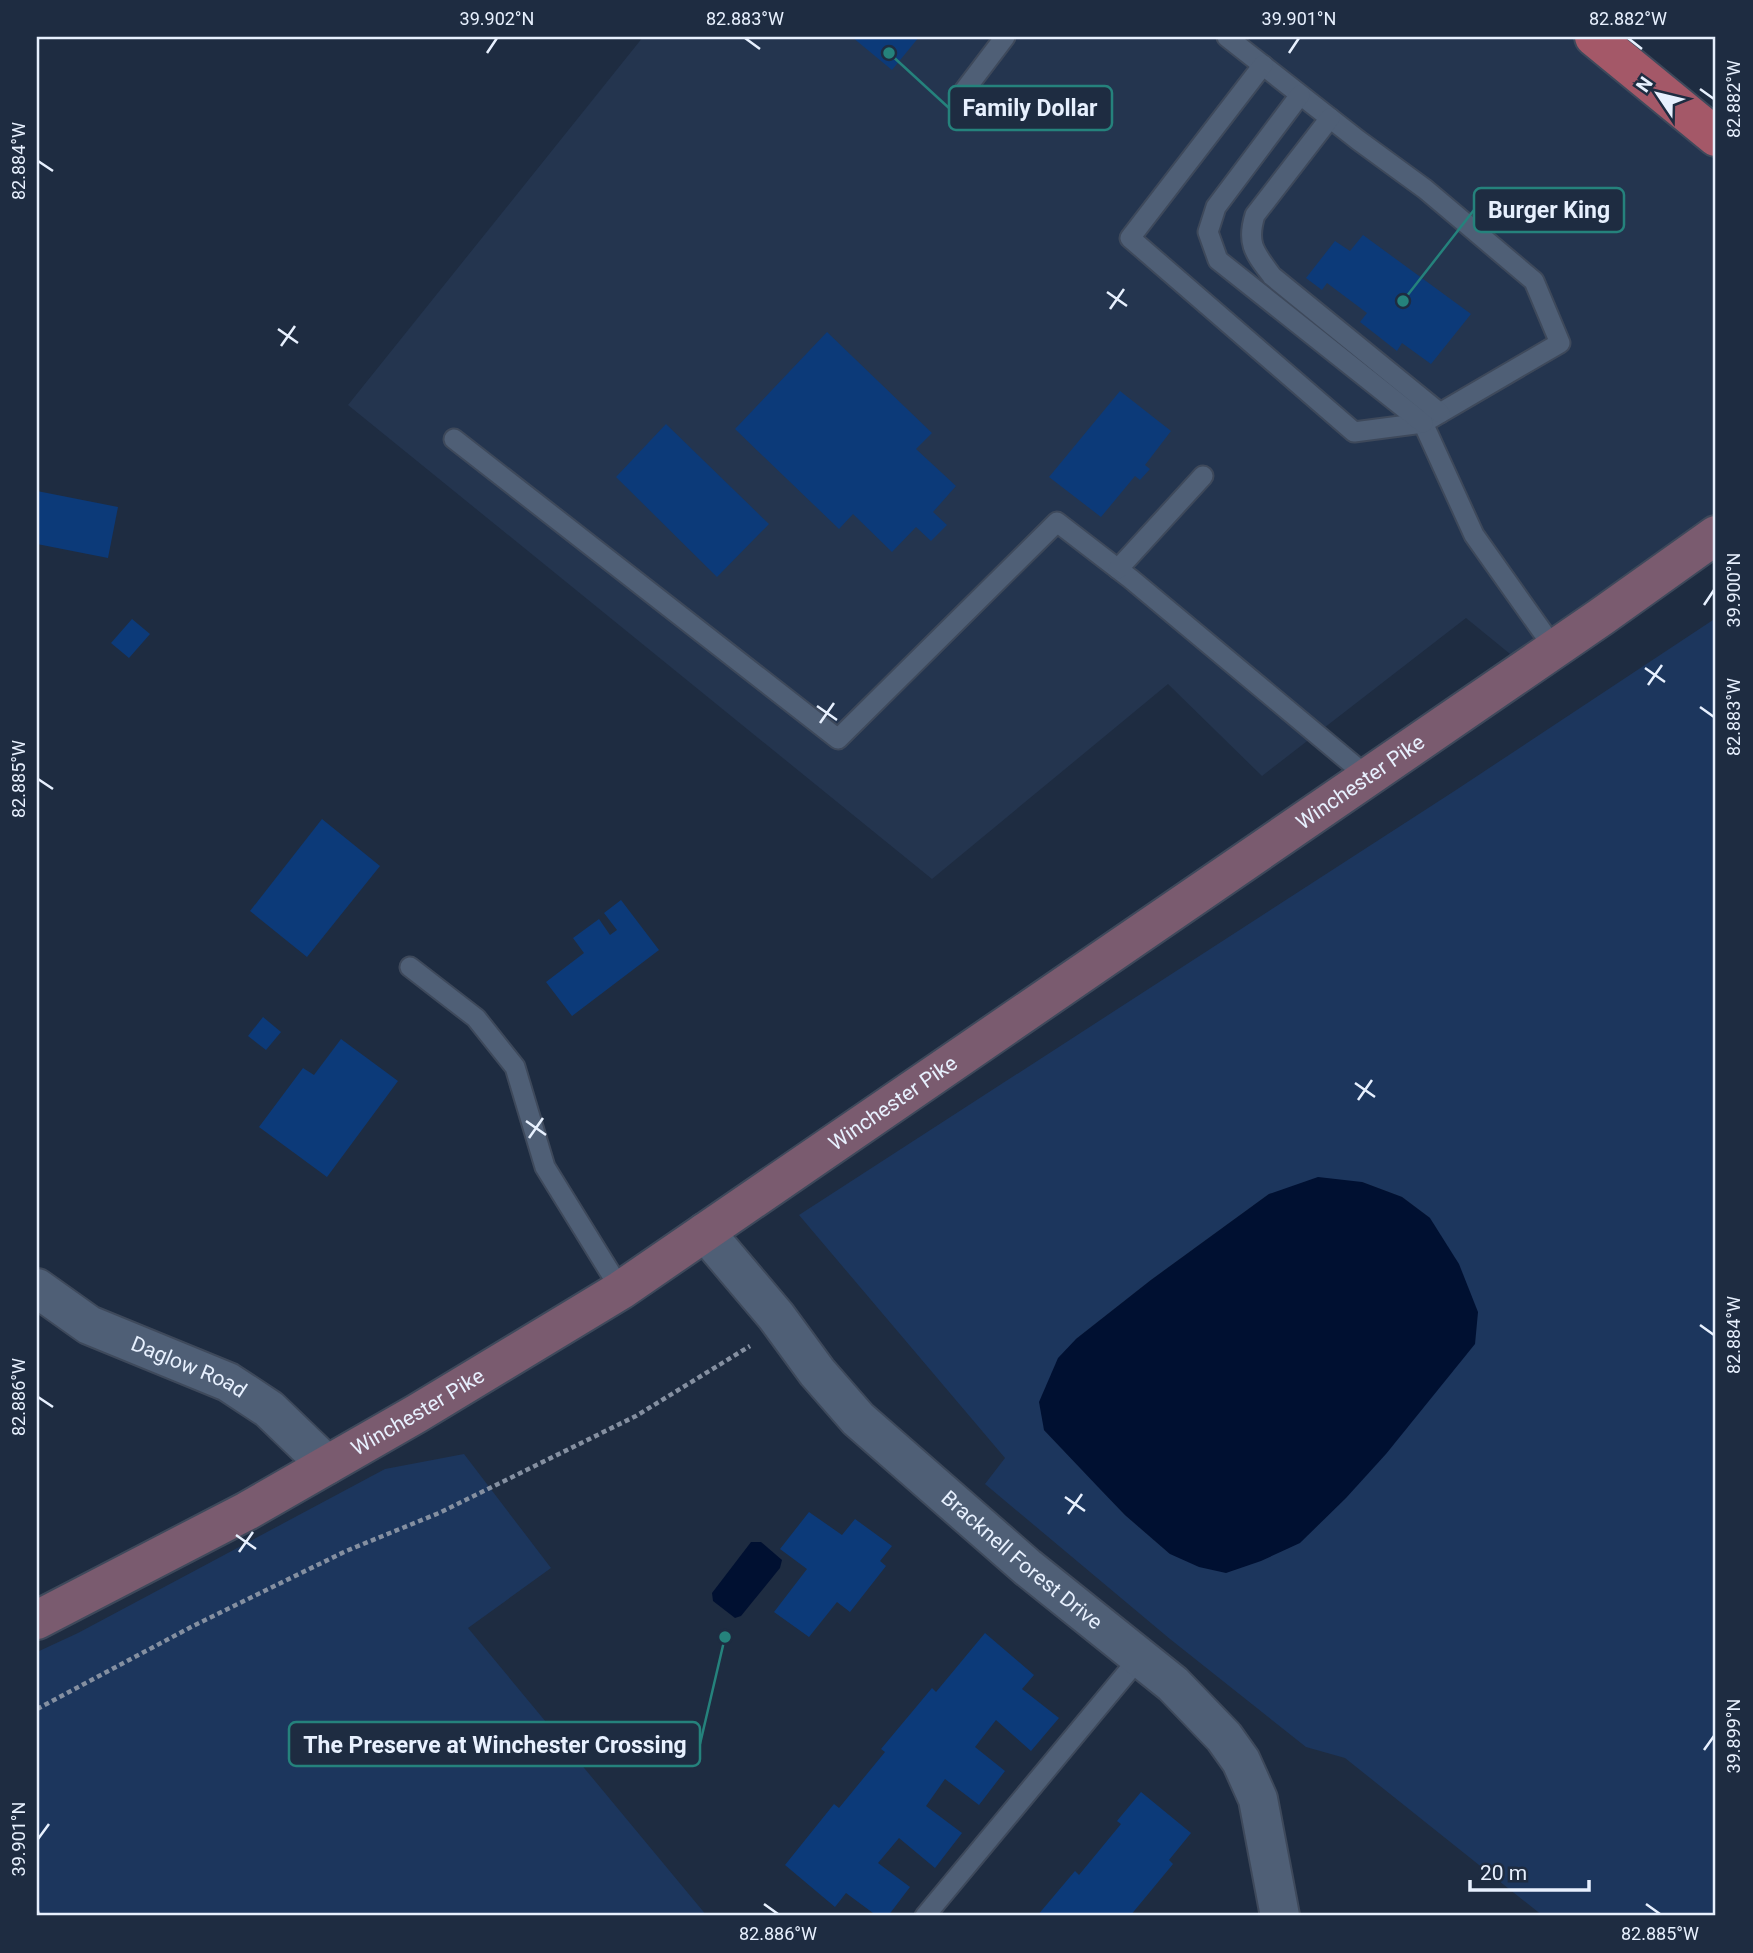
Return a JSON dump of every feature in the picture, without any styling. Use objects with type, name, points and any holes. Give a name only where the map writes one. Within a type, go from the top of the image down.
[{"type":"main road","points":[[1614,43],[1716,137]]},
{"type":"main road","name":"Winchester Pike","points":[[37,1620],[247,1511],[621,1290],[1716,535]]},
{"type":"street","name":"Bracknell Forest Drive","points":[[705,1232],[858,1419],[1027,1567],[1173,1684],[1205,1715],[1241,1761],[1258,1799],[1280,1916]]},
{"type":"street","name":"Daglow Road","points":[[37,1288],[89,1325],[228,1382],[269,1409],[327,1465]]},
{"type":"lane","points":[[964,91],[1005,37]]},
{"type":"lane","points":[[1227,37],[1264,65],[1300,95],[1424,189],[1534,281],[1560,343],[1423,423],[1354,432],[1130,238],[1264,65]]},
{"type":"lane","points":[[1300,95],[1216,207],[1208,232],[1218,260],[1423,423],[1474,535],[1554,648]]},
{"type":"lane","points":[[1330,118],[1255,215],[1249,233],[1256,255],[1272,276],[1440,413]]},
{"type":"lane","points":[[454,439],[838,739],[1058,522],[1368,777]]},
{"type":"lane","points":[[1118,569],[1203,476]]},
{"type":"lane","points":[[410,967],[476,1018],[515,1067],[545,1167],[621,1290]]},
{"type":"lane","points":[[925,1916],[1139,1657]]},
{"type":"path","points":[[37,1709],[193,1626],[346,1551],[439,1513],[624,1422],[782,1325]]},
{"type":"path","points":[[37,1911],[39,1916]]},
{"type":"shaded area","points":[[643,37],[1594,37],[1716,137],[1716,533],[1526,667],[1466,618],[1262,776],[1168,684],[932,879],[348,405]]},
{"type":"shaded area","points":[[1716,618],[1716,1916],[1543,1916],[1345,1758],[1306,1747],[1170,1639],[985,1484],[1005,1458],[799,1215],[1456,790]],"holes":[[[1362,1182],[1402,1197],[1430,1218],[1170,1554],[1125,1515],[1044,1430],[1076,1339],[1151,1280],[1269,1194]]]},
{"type":"shaded area","points":[[1318,1177],[1362,1182],[1402,1197],[1430,1218],[1459,1264],[1478,1312],[1475,1344],[1386,1454],[1300,1543],[1226,1573],[1199,1567],[1170,1554],[1125,1515],[1044,1430],[1039,1402],[1058,1358],[1076,1339],[1151,1280],[1269,1194]]},
{"type":"shaded area","points":[[464,1454],[551,1568],[468,1628],[707,1916],[37,1916],[37,1652],[78,1633],[385,1469]]},
{"type":"shaded area","points":[[751,1542],[761,1542],[782,1560],[780,1568],[741,1616],[735,1618],[713,1601],[712,1593]]},
{"type":"building","points":[[852,37],[919,37],[892,70]]},
{"type":"building","points":[[1363,235],[1471,314],[1431,364],[1402,343],[1397,351],[1360,322],[1367,313],[1327,283],[1322,290],[1306,278],[1335,241],[1350,251]]},
{"type":"building","points":[[827,332],[932,433],[916,449],[956,486],[933,512],[947,525],[931,541],[916,527],[892,552],[853,514],[839,529],[735,429]]},
{"type":"building","points":[[1120,391],[1171,431],[1145,465],[1150,469],[1140,480],[1135,476],[1101,517],[1049,477]]},
{"type":"building","points":[[666,424],[769,524],[717,577],[616,477]]},
{"type":"building","points":[[37,491],[118,507],[108,558],[37,544]]},
{"type":"building","points":[[132,619],[150,634],[129,658],[111,643]]},
{"type":"building","points":[[322,819],[380,866],[307,957],[250,911]]},
{"type":"building","points":[[621,900],[659,950],[572,1016],[546,982],[584,953],[573,938],[599,919],[610,935],[617,930],[604,913]]},
{"type":"building","points":[[263,1017],[281,1032],[266,1050],[248,1036]]},
{"type":"building","points":[[341,1039],[398,1081],[327,1177],[259,1127],[303,1068],[314,1075]]},
{"type":"building","points":[[809,1512],[842,1535],[855,1519],[892,1546],[880,1561],[886,1566],[850,1612],[837,1602],[809,1637],[774,1612],[807,1569],[780,1549]]},
{"type":"building","points":[[985,1633],[1034,1675],[1022,1689],[1059,1718],[1031,1751],[996,1720],[975,1747],[1005,1771],[979,1805],[945,1779],[926,1806],[962,1833],[935,1868],[899,1838],[878,1863],[910,1887],[888,1916],[877,1916],[846,1893],[835,1907],[785,1865],[834,1804],[839,1808],[885,1752],[881,1749],[932,1688],[936,1692]]},
{"type":"building","points":[[1141,1792],[1191,1833],[1169,1860],[1173,1864],[1130,1916],[1037,1916],[1075,1871],[1079,1875],[1121,1824],[1117,1821]]},
{"type":"place","name":"Family Dollar","points":[[889,53]]},
{"type":"place","name":"Burger King","points":[[1403,301]]},
{"type":"place","name":"The Preserve at Winchester Crossing","points":[[725,1637]]}]
